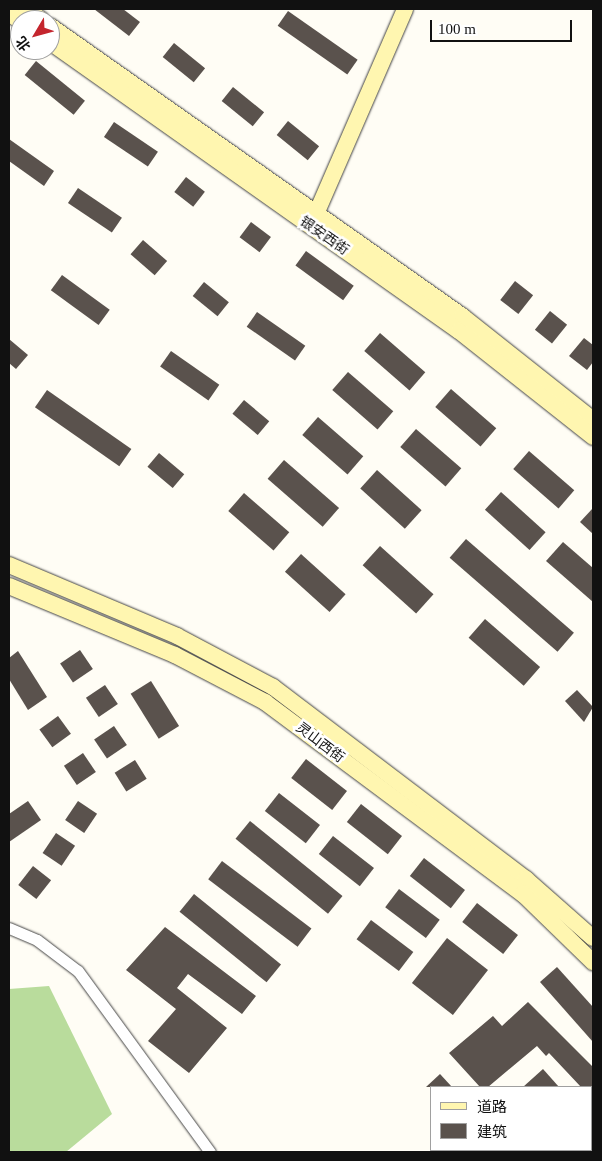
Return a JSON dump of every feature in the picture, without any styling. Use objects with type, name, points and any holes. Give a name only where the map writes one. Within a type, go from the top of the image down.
[{"type":"main road","points":[[316,214],[405,9]]},
{"type":"main road","name":"银安西街","points":[[60,33],[462,316],[593,420]]},
{"type":"main road","name":"银安西街","points":[[60,49],[459,331],[593,437]]},
{"type":"main road","name":"灵山西街","points":[[9,565],[177,636],[273,687],[518,873],[593,938]]},
{"type":"main road","name":"灵山西街","points":[[9,586],[175,654],[265,702],[523,894],[593,962]]},
{"type":"street","points":[[9,928],[37,940],[78,971],[210,1152]]},
{"type":"green space","points":[[49,986],[112,1114],[66,1152],[9,1152],[9,989]]},
{"type":"building","points":[[94,9],[123,9],[140,22],[129,36]]},
{"type":"building","points":[[288,11],[358,60],[347,74],[278,26]]},
{"type":"building","points":[[174,43],[205,68],[194,82],[163,57]]},
{"type":"building","points":[[36,61],[85,101],[74,115],[25,75]]},
{"type":"building","points":[[233,87],[264,112],[253,126],[222,101]]},
{"type":"building","points":[[288,121],[319,146],[308,160],[277,135]]},
{"type":"building","points":[[114,122],[158,152],[148,167],[104,137]]},
{"type":"building","points":[[9,139],[54,171],[44,186],[9,161]]},
{"type":"building","points":[[186,177],[205,192],[193,207],[174,192]]},
{"type":"building","points":[[78,188],[122,218],[112,233],[68,203]]},
{"type":"building","points":[[251,222],[271,237],[260,252],[240,237]]},
{"type":"building","points":[[143,240],[167,261],[155,275],[131,254]]},
{"type":"building","points":[[306,251],[354,286],[343,300],[295,266]]},
{"type":"building","points":[[62,275],[110,310],[99,325],[51,290]]},
{"type":"building","points":[[515,281],[533,295],[518,314],[500,300]]},
{"type":"building","points":[[204,282],[229,302],[218,316],[193,296]]},
{"type":"building","points":[[550,311],[567,325],[552,343],[535,330]]},
{"type":"building","points":[[257,312],[305,346],[295,361],[247,327]]},
{"type":"building","points":[[380,333],[425,372],[410,390],[364,351]]},
{"type":"building","points":[[584,338],[593,345],[593,362],[587,370],[569,356]]},
{"type":"building","points":[[9,339],[28,355],[16,369],[9,363]]},
{"type":"building","points":[[171,351],[219,385],[208,400],[160,367]]},
{"type":"building","points":[[348,372],[393,411],[378,429],[332,390]]},
{"type":"building","points":[[451,389],[496,428],[481,446],[435,407]]},
{"type":"building","points":[[47,390],[131,449],[119,466],[35,407]]},
{"type":"building","points":[[244,400],[269,421],[258,435],[232,414]]},
{"type":"building","points":[[318,417],[363,456],[348,474],[302,435]]},
{"type":"building","points":[[416,429],[461,468],[446,486],[400,447]]},
{"type":"building","points":[[529,451],[574,490],[559,508],[513,469]]},
{"type":"building","points":[[159,453],[184,474],[173,488],[147,467]]},
{"type":"building","points":[[284,460],[339,508],[323,527],[268,479]]},
{"type":"building","points":[[377,470],[422,510],[405,529],[360,489]]},
{"type":"building","points":[[501,492],[546,532],[530,550],[485,510]]},
{"type":"building","points":[[244,493],[289,532],[274,550],[228,511]]},
{"type":"building","points":[[593,508],[593,534],[580,522]]},
{"type":"building","points":[[466,539],[574,633],[558,652],[450,558]]},
{"type":"building","points":[[563,542],[593,568],[593,602],[546,561]]},
{"type":"building","points":[[380,546],[434,594],[416,613],[363,565]]},
{"type":"building","points":[[301,554],[346,594],[330,612],[285,572]]},
{"type":"building","points":[[485,619],[540,667],[524,686],[469,638]]},
{"type":"building","points":[[80,650],[93,669],[73,682],[60,663]]},
{"type":"building","points":[[18,651],[47,697],[28,710],[9,679],[9,658]]},
{"type":"building","points":[[151,681],[179,726],[159,739],[131,694]]},
{"type":"building","points":[[105,685],[118,704],[99,717],[86,698]]},
{"type":"building","points":[[577,690],[593,707],[584,722],[565,701]]},
{"type":"building","points":[[58,716],[71,734],[52,747],[39,730]]},
{"type":"building","points":[[114,726],[127,745],[107,758],[94,739]]},
{"type":"building","points":[[83,753],[96,772],[77,785],[64,766]]},
{"type":"building","points":[[306,759],[347,791],[332,810],[291,778]]},
{"type":"building","points":[[135,760],[147,779],[126,791],[115,773]]},
{"type":"building","points":[[279,793],[320,825],[306,843],[265,811]]},
{"type":"building","points":[[28,801],[41,820],[9,842],[9,814]]},
{"type":"building","points":[[78,801],[97,814],[84,833],[65,820]]},
{"type":"building","points":[[361,804],[402,836],[388,854],[347,822]]},
{"type":"building","points":[[250,821],[342,896],[328,914],[236,839]]},
{"type":"building","points":[[56,833],[75,846],[62,866],[43,853]]},
{"type":"building","points":[[333,836],[374,868],[360,886],[319,854]]},
{"type":"building","points":[[424,858],[465,890],[451,908],[410,876]]},
{"type":"building","points":[[222,861],[311,928],[298,947],[208,879]]},
{"type":"building","points":[[33,866],[51,880],[36,899],[18,885]]},
{"type":"building","points":[[399,889],[440,920],[426,938],[385,907]]},
{"type":"building","points":[[194,894],[281,964],[267,982],[180,912]]},
{"type":"building","points":[[477,903],[518,935],[503,954],[462,922]]},
{"type":"building","points":[[371,920],[413,952],[399,971],[357,939]]},
{"type":"building","points":[[165,927],[256,996],[242,1014],[188,974],[177,988],[227,1028],[189,1073],[148,1041],[176,1009],[126,970]]},
{"type":"building","points":[[447,938],[488,970],[453,1015],[412,983]]},
{"type":"building","points":[[557,967],[593,1007],[593,1042],[540,982]]},
{"type":"building","points":[[528,1002],[593,1067],[593,1087],[580,1086],[549,1053],[546,1056],[537,1046],[489,1086],[479,1086],[449,1053],[493,1016],[502,1026]]},
{"type":"building","points":[[543,1069],[558,1086],[524,1086]]},
{"type":"building","points":[[440,1074],[451,1086],[430,1086],[426,1087]]}]
